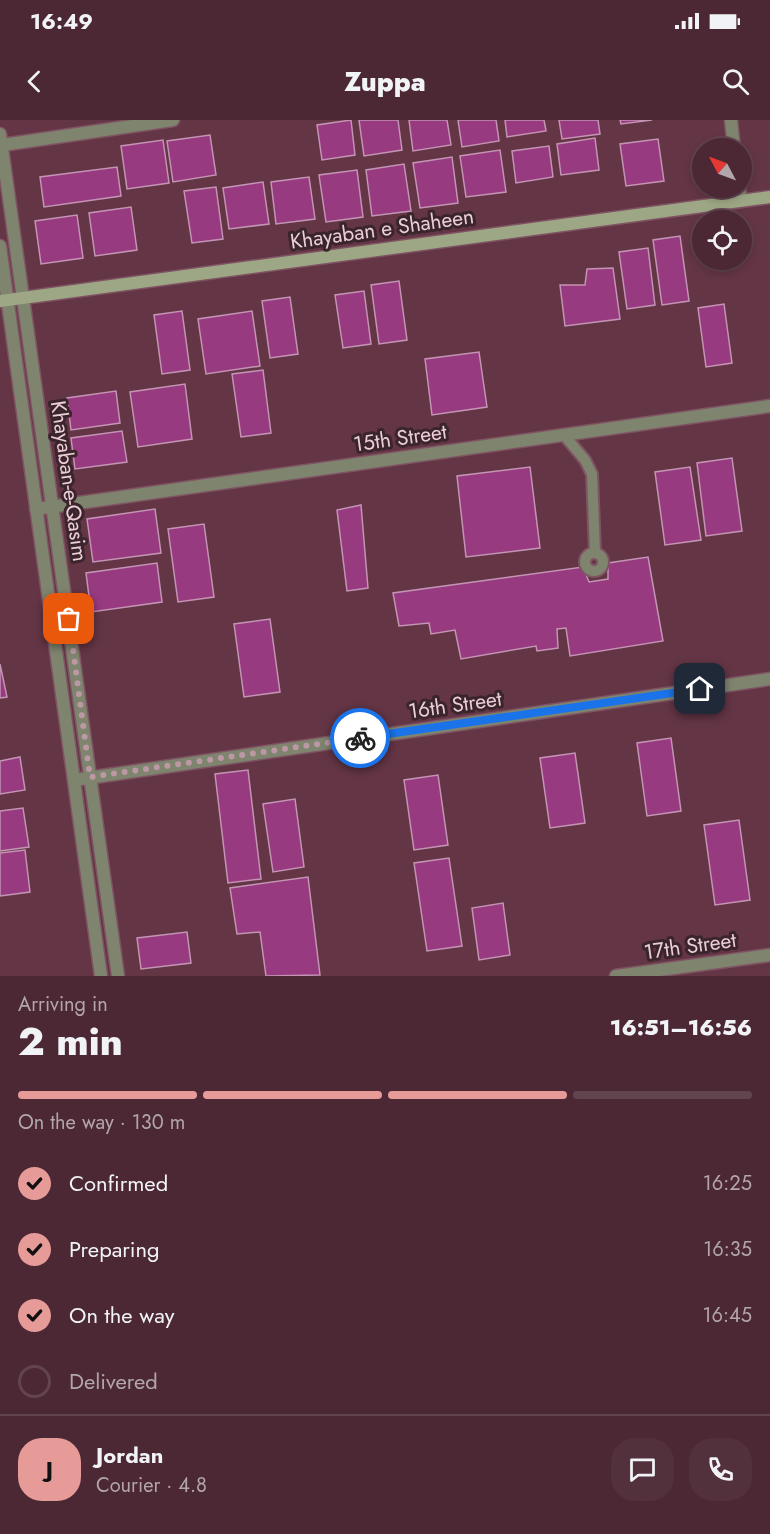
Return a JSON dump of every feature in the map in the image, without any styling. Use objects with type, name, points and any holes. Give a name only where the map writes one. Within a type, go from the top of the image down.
[{"type":"main road","name":"Khayaban e Shaheen","points":[[4,300],[770,197]]},
{"type":"street","points":[[1,139],[173,120]]},
{"type":"street","points":[[730,120],[733,138]]},
{"type":"street","name":"Khayaban-e-Qasim","points":[[1,139],[118,976]]},
{"type":"street","name":"Khayaban-e-Qasim","points":[[0,246],[4,300],[36,509],[101,976]]},
{"type":"street","name":"15th Street","points":[[36,509],[770,406]]},
{"type":"street","name":"16th Street","points":[[74,780],[770,679]]},
{"type":"street","name":"17th Street","points":[[616,976],[770,956]]},
{"type":"lane","points":[[564,435],[585,460],[592,474],[595,552]]},
{"type":"building","points":[[351,120],[355,155],[322,160],[317,125]]},
{"type":"building","points":[[359,120],[398,120],[402,150],[364,156]]},
{"type":"building","points":[[409,120],[447,120],[451,145],[413,151]]},
{"type":"building","points":[[458,120],[496,120],[499,141],[462,147]]},
{"type":"building","points":[[505,120],[544,120],[546,131],[507,137]]},
{"type":"building","points":[[559,120],[598,120],[600,134],[562,139]]},
{"type":"building","points":[[620,120],[652,120],[621,124]]},
{"type":"building","points":[[210,135],[216,175],[173,182],[167,141]]},
{"type":"building","points":[[595,138],[599,170],[561,175],[557,144]]},
{"type":"building","points":[[658,139],[664,181],[626,186],[620,144]]},
{"type":"building","points":[[163,140],[169,183],[127,189],[121,146]]},
{"type":"building","points":[[549,146],[553,177],[516,183],[512,151]]},
{"type":"building","points":[[500,150],[506,192],[466,197],[460,156]]},
{"type":"building","points":[[452,157],[458,203],[420,208],[413,163]]},
{"type":"building","points":[[404,164],[411,211],[372,216],[366,170]]},
{"type":"building","points":[[117,167],[121,196],[44,207],[40,177]]},
{"type":"building","points":[[357,170],[363,217],[326,222],[319,175]]},
{"type":"building","points":[[309,177],[315,219],[276,224],[271,182]]},
{"type":"building","points":[[263,182],[269,224],[229,229],[223,188]]},
{"type":"building","points":[[216,187],[223,239],[192,243],[184,191]]},
{"type":"building","points":[[131,207],[137,250],[95,256],[89,213]]},
{"type":"building","points":[[77,215],[83,258],[41,264],[35,221]]},
{"type":"building","points":[[680,236],[689,301],[662,305],[653,240]]},
{"type":"building","points":[[648,248],[655,305],[627,309],[619,252]]},
{"type":"building","points":[[613,268],[620,319],[565,326],[560,285],[585,285],[587,269]]},
{"type":"building","points":[[399,281],[407,340],[379,344],[371,285]]},
{"type":"building","points":[[364,291],[371,344],[343,348],[335,295]]},
{"type":"building","points":[[290,297],[298,354],[270,358],[262,301]]},
{"type":"building","points":[[724,304],[732,363],[706,367],[698,308]]},
{"type":"building","points":[[182,311],[190,370],[162,374],[154,315]]},
{"type":"building","points":[[252,311],[260,366],[206,374],[198,319]]},
{"type":"building","points":[[479,352],[487,407],[432,415],[425,359]]},
{"type":"building","points":[[263,370],[271,433],[241,437],[232,374]]},
{"type":"building","points":[[185,384],[192,439],[138,447],[130,392]]},
{"type":"building","points":[[116,391],[120,423],[71,430],[67,398]]},
{"type":"building","points":[[122,431],[127,462],[75,469],[71,438]]},
{"type":"building","points":[[732,458],[742,531],[706,536],[697,463]]},
{"type":"building","points":[[530,467],[540,548],[466,557],[457,476]]},
{"type":"building","points":[[690,467],[701,540],[665,545],[655,472]]},
{"type":"building","points":[[361,505],[368,588],[347,591],[337,510]]},
{"type":"building","points":[[155,509],[161,553],[93,562],[87,519]]},
{"type":"building","points":[[204,524],[214,597],[178,602],[168,529]]},
{"type":"building","points":[[648,557],[663,641],[570,656],[566,628],[557,629],[558,648],[537,651],[536,646],[461,659],[455,630],[431,634],[429,623],[399,626],[393,593],[583,567],[589,582],[608,579],[608,563]]},
{"type":"building","points":[[157,563],[162,602],[91,612],[86,573]]},
{"type":"building","points":[[270,619],[280,692],[244,697],[234,624]]},
{"type":"building","points":[[0,664],[7,697],[0,698]]},
{"type":"building","points":[[671,738],[681,811],[647,816],[637,743]]},
{"type":"building","points":[[575,753],[585,823],[550,828],[540,758]]},
{"type":"building","points":[[20,757],[25,790],[0,794],[0,761]]},
{"type":"building","points":[[248,770],[261,879],[228,883],[215,774]]},
{"type":"building","points":[[438,775],[448,845],[414,850],[404,780]]},
{"type":"building","points":[[295,799],[304,867],[273,872],[263,804]]},
{"type":"building","points":[[23,808],[29,847],[0,851],[0,811]]},
{"type":"building","points":[[739,820],[750,900],[715,905],[704,825]]},
{"type":"building","points":[[25,850],[30,892],[0,896],[0,853]]},
{"type":"building","points":[[449,858],[462,946],[427,951],[414,863]]},
{"type":"building","points":[[308,877],[320,975],[266,976],[260,932],[237,934],[230,888]]},
{"type":"building","points":[[503,903],[510,955],[479,960],[472,908]]},
{"type":"building","points":[[187,932],[191,963],[141,969],[137,938]]},
{"type":"way so far","points":[[69,619],[90,777],[360,738]]},
{"type":"route","points":[[360,738],[700,689]]}]
